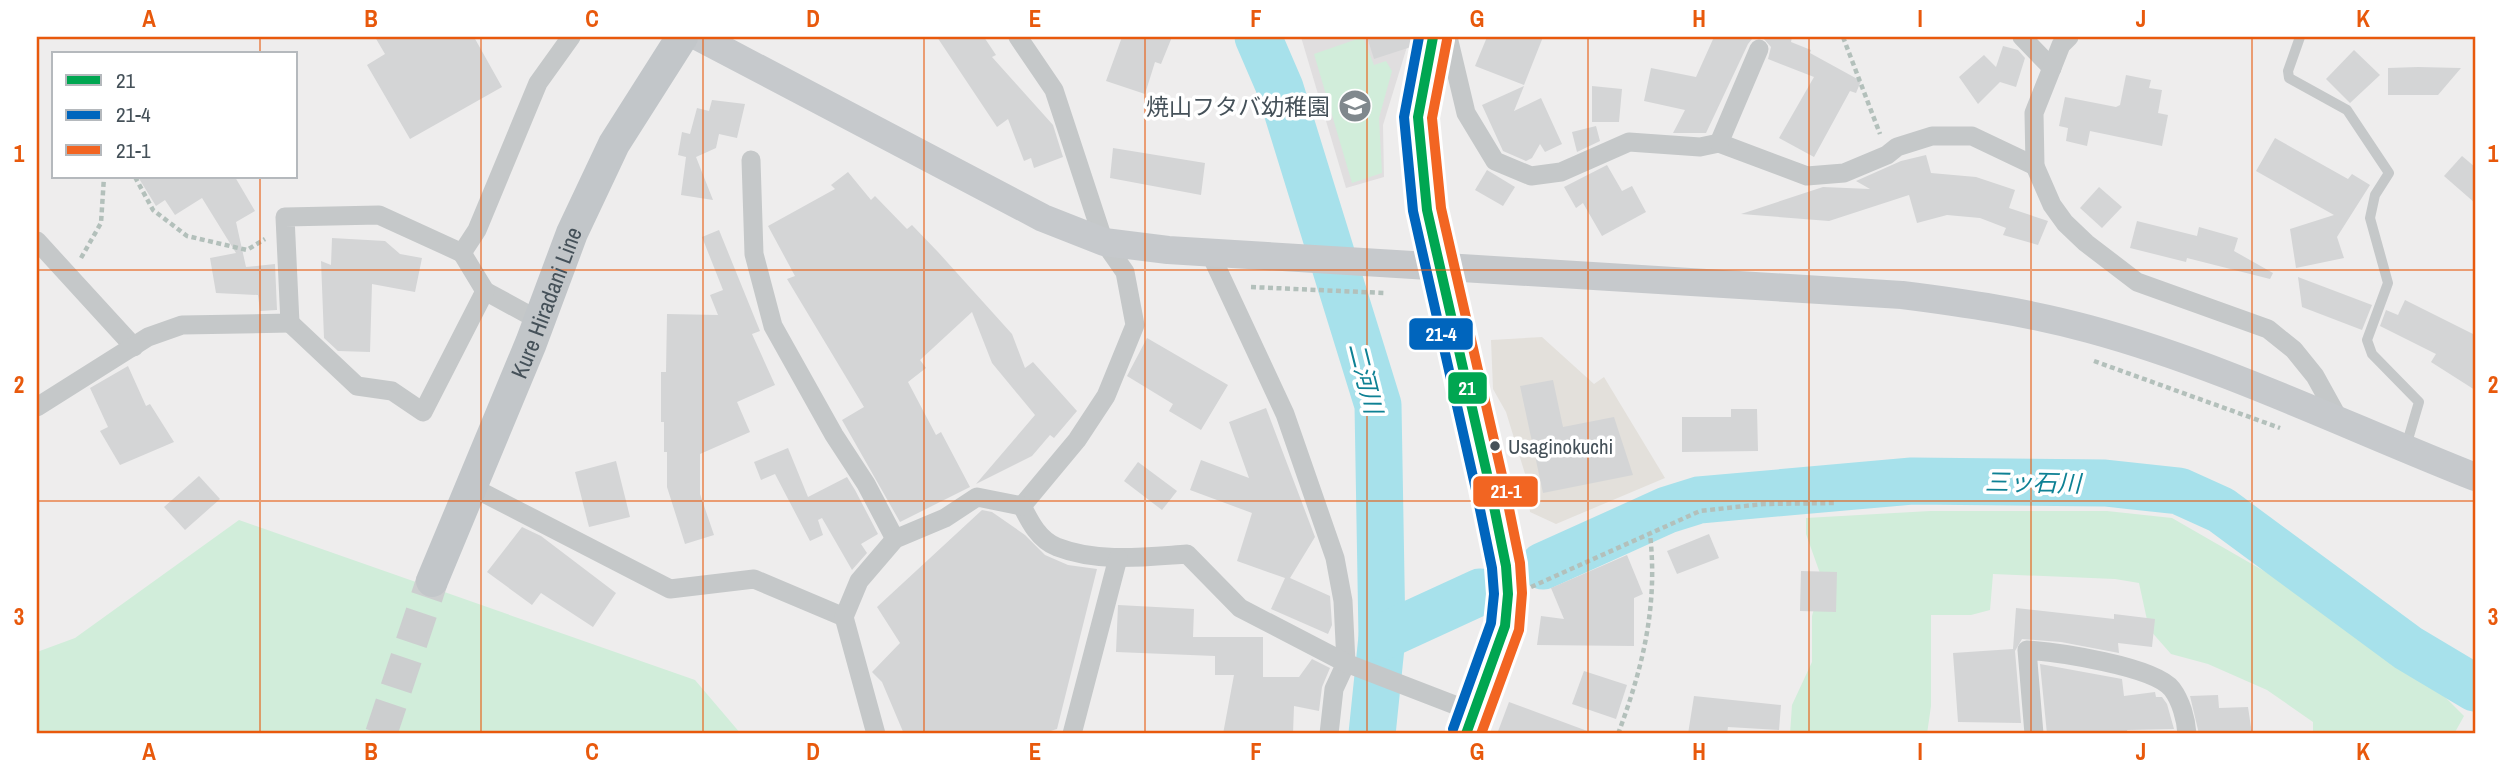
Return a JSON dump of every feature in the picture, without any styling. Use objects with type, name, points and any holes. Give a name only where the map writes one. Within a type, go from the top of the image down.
[{"type":"main road","name":"Kure Hiradani Line","points":[[432,581],[540,321],[572,233],[614,144],[682,37]]},
{"type":"street","points":[[462,253],[477,230],[538,83],[571,37]]},
{"type":"street","points":[[699,37],[1043,218],[1104,242],[1371,263],[1902,295],[1993,306],[2116,338],[2207,368],[2475,477]]},
{"type":"street","points":[[1018,37],[1054,90],[1104,242],[1125,272],[1135,325],[1106,396],[1077,440],[1022,506]]},
{"type":"street","points":[[1022,506],[1033,528],[1055,546],[1118,558],[1187,554],[1240,608],[1352,666],[1463,717],[1505,626],[1508,596],[1506,566],[1427,210],[1418,117],[1433,37]]},
{"type":"street","points":[[1448,37],[1466,113],[1495,161],[1531,176],[1561,172],[1582,159],[1629,142],[1700,147],[1719,143],[1807,176],[1844,173],[1887,155],[1897,147],[1932,136],[1972,136],[2035,166]]},
{"type":"street","points":[[2022,37],[2052,68]]},
{"type":"street","points":[[2069,37],[2052,68],[2034,113],[2035,166],[2052,205],[2086,243],[2137,282],[2268,329],[2294,350],[2315,376],[2342,424]]},
{"type":"street","points":[[1719,143],[1759,49]]},
{"type":"street","points":[[751,160],[754,254],[773,326],[834,435],[866,484],[895,540]]},
{"type":"street","points":[[485,292],[423,412],[392,391],[357,386],[290,323],[285,217],[379,215],[462,253],[485,292],[540,321]]},
{"type":"street","points":[[37,241],[134,347]]},
{"type":"street","points":[[1221,253],[1285,414],[1335,558],[1352,666],[1334,689],[1329,734]]},
{"type":"street","points":[[37,407],[148,337],[182,325],[290,323]]},
{"type":"street","points":[[470,486],[670,589],[754,579],[844,617]]},
{"type":"street","points":[[876,734],[844,617],[859,581],[895,540],[945,518],[977,497],[1022,506]]},
{"type":"street","points":[[1072,734],[1118,558]]},
{"type":"street","points":[[2034,734],[2026,650],[2062,653],[2141,672],[2171,687],[2185,717],[2187,734]]},
{"type":"lane","points":[[2300,37],[2288,71],[2289,78],[2347,110],[2389,173],[2375,195],[2370,218],[2388,283],[2367,340],[2372,354],[2419,402],[2405,450]]},
{"type":"path","points":[[1843,37],[1887,155]]},
{"type":"path","points":[[65,272],[86,253],[102,223],[104,178]]},
{"type":"path","points":[[136,178],[153,210],[187,236],[247,250],[267,238],[286,233]]},
{"type":"path","points":[[1240,286],[1391,292]]},
{"type":"path","points":[[2087,359],[2293,432]]},
{"type":"path","points":[[1508,596],[1700,511],[1763,504],[1836,502]]},
{"type":"path","points":[[1618,734],[1646,647],[1654,587],[1650,534]]},
{"type":"shaded area","name":"焼山フタバ幼稚園","points":[[1301,37],[1410,37],[1383,125],[1384,177],[1346,188]]},
{"type":"shaded area","points":[[1542,337],[1594,384],[1604,377],[1665,478],[1556,524],[1530,512],[1526,477],[1506,412],[1493,389],[1491,340]]},
{"type":"green space","name":"焼山フタバ幼稚園","points":[[1363,37],[1374,65],[1386,61],[1392,71],[1379,118],[1382,173],[1352,183],[1314,54]]},
{"type":"green space","points":[[1930,511],[2107,511],[2172,518],[2271,575],[2361,641],[2429,681],[2464,716],[2454,734],[2313,734],[2313,722],[2267,690],[2208,664],[2171,654],[2149,629],[2139,583],[2115,579],[1993,574],[1990,610],[1971,615],[1931,615],[1931,706],[1927,734],[1790,734],[1792,705],[1812,662],[1812,616],[1822,579],[1806,534],[1806,518]]},
{"type":"green space","points":[[239,520],[695,680],[741,734],[37,734],[37,652],[75,638]]},
{"type":"building","points":[[375,37],[474,37],[502,87],[410,139],[367,65],[385,54]]},
{"type":"building","points":[[937,37],[984,37],[996,55],[992,57],[1053,125],[1063,157],[1034,168],[1031,158],[1024,161],[1008,119],[997,127]]},
{"type":"building","points":[[1122,37],[1172,37],[1161,64],[1155,62],[1145,94],[1106,81]]},
{"type":"building","points":[[1367,37],[1416,37],[1414,46],[1374,59]]},
{"type":"building","points":[[1487,37],[1543,37],[1524,85],[1475,66]]},
{"type":"building","points":[[1714,37],[1792,37],[1791,42],[1811,50],[1810,53],[1861,81],[1856,93],[1850,91],[1814,157],[1779,138],[1814,77],[1768,59],[1771,47],[1763,38],[1752,39],[1748,44],[1706,133],[1673,133],[1685,110],[1644,101],[1651,68],[1696,77]]},
{"type":"building","points":[[2003,46],[2018,50],[2025,58],[2016,87],[2000,82],[1978,104],[1959,77],[1984,55],[1996,67]]},
{"type":"building","points":[[2354,50],[2380,75],[2350,103],[2326,79]]},
{"type":"building","points":[[2388,68],[2461,68],[2438,95],[2388,95]]},
{"type":"building","points":[[2126,75],[2151,80],[2149,88],[2162,90],[2158,113],[2168,115],[2162,146],[2090,131],[2087,146],[2066,141],[2068,128],[2059,126],[2065,97],[2116,107],[2120,105]]},
{"type":"building","points":[[1524,86],[1514,111],[1541,98],[1562,144],[1545,152],[1540,144],[1532,158],[1526,161],[1503,151],[1482,105]]},
{"type":"building","points":[[1592,86],[1622,89],[1619,122],[1592,122]]},
{"type":"building","points":[[712,100],[745,104],[737,138],[719,134],[716,148],[696,157],[713,200],[681,195],[686,157],[678,155],[682,132],[690,134],[697,108],[709,111]]},
{"type":"building","points":[[1596,126],[1600,141],[1577,152],[1572,132]]},
{"type":"building","points":[[2275,138],[2348,179],[2352,174],[2370,185],[2337,237],[2344,258],[2296,268],[2290,229],[2334,215],[2256,171]]},
{"type":"building","points":[[1113,148],[1205,163],[1201,195],[1110,178]]},
{"type":"building","points":[[1926,155],[1931,173],[1976,177],[2015,190],[2009,208],[2048,221],[2038,245],[2003,235],[2006,228],[1980,218],[1947,215],[1917,223],[1909,195],[1829,221],[1741,214],[1823,187],[1870,189],[1856,181],[1901,161]]},
{"type":"building","points":[[2462,156],[2475,167],[2475,203],[2444,176]]},
{"type":"building","points":[[1607,165],[1622,191],[1632,186],[1646,212],[1602,236],[1583,203],[1576,208],[1564,187]]},
{"type":"building","points":[[1487,170],[1515,187],[1503,206],[1475,190]]},
{"type":"building","points":[[848,172],[871,200],[875,196],[907,229],[912,225],[938,252],[1012,334],[1025,368],[1033,362],[1077,411],[1054,438],[1050,435],[1032,456],[976,484],[1035,415],[992,363],[972,312],[920,360],[926,368],[908,382],[936,435],[941,432],[970,487],[900,522],[842,420],[864,407],[787,279],[795,276],[768,226],[835,189],[831,185]]},
{"type":"building","points":[[139,178],[236,178],[255,211],[236,222],[246,267],[275,264],[277,310],[260,311],[258,295],[216,293],[210,258],[236,253],[202,198],[175,215],[165,200],[156,206]]},
{"type":"building","points":[[2099,187],[2122,207],[2102,228],[2080,208]]},
{"type":"building","points":[[2137,221],[2197,236],[2199,227],[2238,238],[2234,251],[2273,273],[2270,279],[2187,258],[2186,262],[2130,248]]},
{"type":"building","points":[[719,230],[760,331],[752,334],[775,385],[737,402],[750,432],[700,454],[700,494],[714,535],[685,544],[667,487],[667,452],[664,452],[664,422],[661,422],[661,372],[666,372],[667,314],[718,315],[710,295],[723,290],[702,237]]},
{"type":"building","points":[[332,238],[385,241],[400,254],[422,258],[415,292],[372,284],[370,352],[338,351],[324,338],[321,261],[331,265]]},
{"type":"building","points":[[2298,277],[2372,305],[2362,330],[2302,307]]},
{"type":"building","points":[[2405,300],[2475,335],[2475,390],[2431,362],[2436,354],[2380,326],[2386,310],[2398,315]]},
{"type":"building","points":[[1147,338],[1228,385],[1201,430],[1169,411],[1173,404],[1127,376]]},
{"type":"building","points":[[128,366],[146,406],[150,404],[174,442],[120,465],[100,431],[108,427],[90,388]]},
{"type":"building","points":[[1553,380],[1563,427],[1614,417],[1633,475],[1543,493],[1520,386]]},
{"type":"building","points":[[1266,408],[1315,537],[1290,578],[1330,596],[1332,625],[1328,634],[1271,609],[1285,578],[1237,561],[1252,513],[1190,490],[1201,460],[1249,478],[1229,422]]},
{"type":"building","points":[[1731,409],[1757,409],[1758,451],[1682,452],[1682,417],[1731,417]]},
{"type":"building","points":[[788,448],[808,497],[847,477],[855,490],[878,534],[861,544],[867,553],[852,570],[822,518],[818,520],[823,535],[810,541],[775,474],[761,480],[754,462]]},
{"type":"building","points":[[616,461],[630,517],[589,527],[575,472]]},
{"type":"building","points":[[1138,462],[1177,491],[1162,510],[1124,481]]},
{"type":"building","points":[[199,476],[220,499],[185,530],[164,507]]},
{"type":"building","points":[[982,510],[992,512],[1025,535],[1045,555],[1068,565],[1097,569],[1057,729],[1041,734],[904,734],[882,682],[872,672],[900,643],[877,607]]},
{"type":"building","points":[[522,527],[541,536],[616,593],[593,627],[541,593],[532,605],[487,572]]},
{"type":"building","points":[[1709,534],[1719,558],[1677,574],[1667,551]]},
{"type":"building","points":[[1627,555],[1643,594],[1634,598],[1634,646],[1537,645],[1541,616],[1564,619],[1551,588]]},
{"type":"building","points":[[1801,571],[1837,572],[1836,612],[1800,611]]},
{"type":"building","points":[[1118,605],[1194,609],[1193,637],[1263,637],[1263,677],[1299,677],[1312,659],[1330,668],[1322,687],[1319,711],[1294,706],[1293,734],[1223,734],[1234,675],[1215,675],[1215,656],[1116,652]]},
{"type":"building","points":[[2016,608],[2114,619],[2114,614],[2155,619],[2152,647],[2118,643],[2119,653],[2061,642],[2022,639],[2015,651],[2021,723],[1958,722],[1953,653],[2013,649]]},
{"type":"building","points":[[2040,664],[2122,679],[2124,696],[2155,692],[2156,697],[2162,697],[2167,704],[2174,729],[2127,730],[2128,734],[2047,734]]},
{"type":"building","points":[[1584,671],[1627,685],[1616,719],[1572,704]]},
{"type":"building","points":[[2218,695],[2219,708],[2248,707],[2252,734],[2199,734],[2190,696]]},
{"type":"building","points":[[1694,696],[1781,705],[1779,730],[1728,727],[1727,734],[1688,734]]},
{"type":"building","points":[[1509,702],[1590,732],[1497,734]]},
{"type":"waterway","name":"二河川","points":[[1258,37],[1280,88],[1378,405],[1382,637],[1372,734]]},
{"type":"waterway","name":"三ッ石川","points":[[1543,566],[1667,510],[1699,500],[1912,481],[2105,483],[2179,491],[2221,510],[2408,648],[2475,688]]},
{"type":"waterway","name":"三ッ石川","points":[[1382,637],[1480,592]]},
{"type":"tunnel","points":[[381,734],[432,581]]},
{"type":"transit line","name":"21-4","points":[[1419,37],[1404,117],[1413,211],[1476,490],[1492,568],[1494,594],[1491,623],[1453,729]]},
{"type":"transit line","name":"21","points":[[1433,37],[1418,117],[1427,210],[1490,487],[1506,566],[1508,594],[1505,626],[1466,734]]},
{"type":"transit line","name":"21-1","points":[[1447,40],[1432,118],[1441,208],[1504,484],[1520,563],[1522,593],[1519,630],[1481,734]]},
{"type":"place","name":"焼山フタバ幼稚園","points":[[1355,106]]},
{"type":"place","name":"Usaginokuchi","points":[[1495,446]]}]
